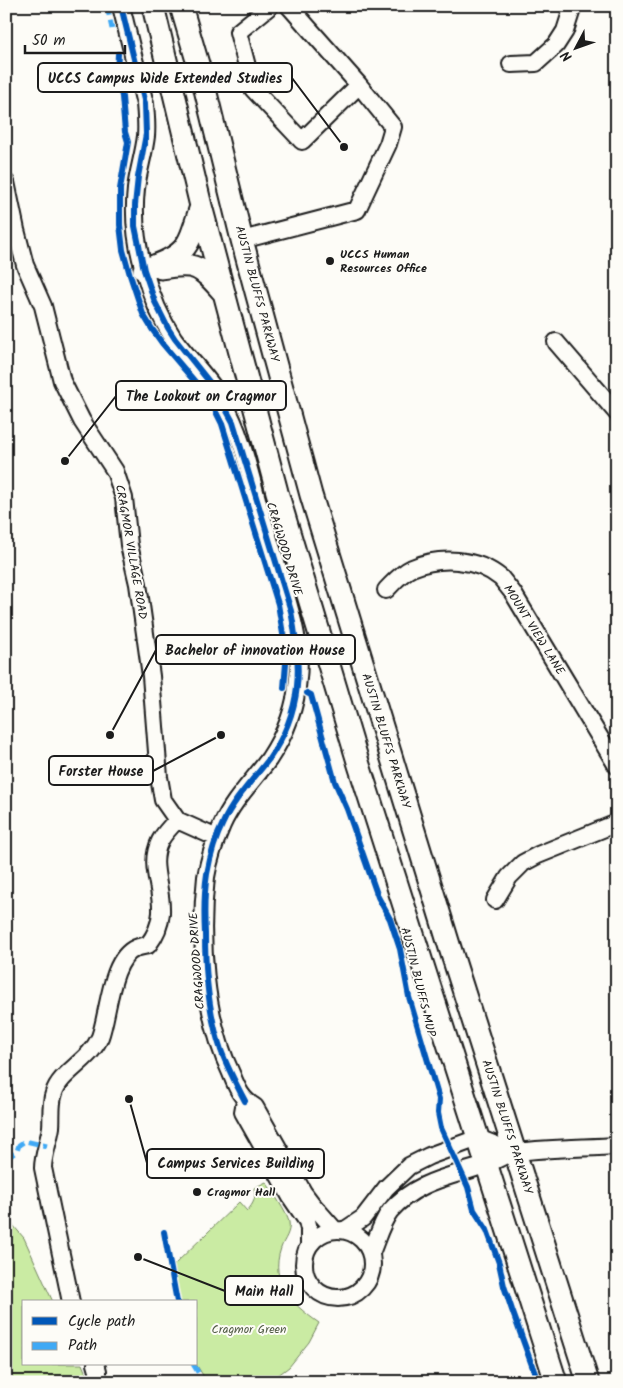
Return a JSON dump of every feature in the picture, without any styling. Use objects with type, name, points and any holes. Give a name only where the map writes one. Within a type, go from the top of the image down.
[{"type":"main road","points":[[153,6],[201,206],[260,430],[313,616],[556,1382]]},
{"type":"main road","name":"AUSTIN BLUFFS PARKWAY","points":[[181,6],[203,81],[242,240],[311,495],[514,1152],[588,1382]]},
{"type":"main road","points":[[144,270],[178,256],[190,240],[201,206]]},
{"type":"main road","points":[[201,206],[227,234],[242,240]]},
{"type":"main road","points":[[144,270],[181,265],[192,266],[207,274],[224,293]]},
{"type":"street","name":"CRAGWOOD DRIVE","points":[[121,6],[145,104],[146,141],[138,176],[135,205],[135,226],[144,270],[155,302],[168,328],[215,389],[233,422],[297,639],[299,674],[297,691],[290,717],[274,751],[231,808],[210,856],[204,906],[208,994],[212,1019],[220,1049],[245,1101],[256,1107],[303,1192],[312,1204],[340,1229]]},
{"type":"street","points":[[270,6],[238,32],[253,89],[302,140],[359,84]]},
{"type":"street","points":[[242,240],[357,210],[388,144],[393,127],[359,84],[289,6]]},
{"type":"street","points":[[511,64],[536,63],[556,45],[565,31],[573,6]]},
{"type":"street","name":"CRAGMOR VILLAGE ROAD","points":[[6,182],[25,265],[43,306],[62,381],[82,422],[107,457],[120,482],[124,498],[129,545],[138,584],[151,676],[159,778],[165,804],[177,820]]},
{"type":"street","points":[[556,342],[617,413]]},
{"type":"street","name":"MOUNT VIEW LANE","points":[[386,590],[398,577],[412,568],[441,560],[463,561],[483,567],[500,578],[514,593],[617,766]]},
{"type":"street","points":[[71,1300],[43,1168],[51,1124],[54,1091],[70,1071],[91,1052],[100,1038],[116,977],[123,960],[136,948],[148,945],[157,930],[162,910],[156,871],[158,847],[165,834],[177,820],[217,838]]},
{"type":"street","points":[[495,900],[509,877],[524,863],[538,854],[617,823]]},
{"type":"street","name":"CRAGWOOD DRIVE","points":[[245,1101],[243,1112],[292,1199],[307,1221],[309,1246]]},
{"type":"street","points":[[340,1229],[354,1233],[361,1238],[371,1253],[373,1262],[372,1272],[367,1283],[348,1297],[328,1297],[320,1293],[308,1280],[304,1263],[309,1246],[320,1234],[340,1229],[363,1218],[386,1188],[409,1166],[429,1156],[478,1138],[514,1152]]},
{"type":"street","points":[[371,1253],[379,1230],[389,1213],[411,1192],[433,1181],[486,1165],[514,1152],[617,1146]]},
{"type":"street","points":[[97,1366],[98,1382]]},
{"type":"green space","name":"Cragmor Green","points":[[266,1182],[288,1218],[288,1233],[281,1248],[278,1272],[285,1292],[300,1308],[319,1323],[309,1342],[289,1367],[269,1382],[223,1382],[204,1377],[197,1366],[198,1300],[180,1300],[174,1265],[239,1202],[247,1211],[254,1200],[254,1188]]},
{"type":"green space","points":[[6,1217],[24,1238],[52,1300],[22,1300],[22,1366],[83,1366],[87,1376],[87,1382],[6,1382]]},
{"type":"marked path","points":[[107,6],[112,29]]},
{"type":"marked path","points":[[6,1159],[17,1151],[19,1145],[25,1141],[47,1146]]},
{"type":"marked path","points":[[194,1366],[204,1382]]},
{"type":"cycle path","points":[[121,6],[145,104],[146,134],[135,205],[135,226],[144,270],[155,302],[168,328],[215,389],[233,422],[291,611],[295,631],[298,669],[297,687],[288,723],[269,759],[227,814],[213,848],[206,881],[204,911],[205,949],[210,1007],[221,1050],[245,1101]]},
{"type":"cycle path","points":[[118,54],[117,73],[128,142],[120,189],[120,225],[123,250],[143,314],[162,343],[202,390],[222,424],[278,604],[285,646],[284,688]]},
{"type":"cycle path","name":"AUSTIN BLUFFS MUP","points":[[307,693],[311,695],[335,782],[347,809],[378,897],[390,919],[400,949],[409,997],[439,1099],[438,1113],[441,1128],[468,1187],[474,1210],[487,1230],[499,1263],[512,1310],[538,1382]]},
{"type":"cycle path","points":[[164,1232],[177,1300]]},
{"type":"place","name":"UCCS Campus Wide Extended Studies","points":[[344,147]]},
{"type":"place","name":"UCCS Human Resources Office","points":[[330,261]]},
{"type":"place","name":"The Lookout on Cragmor","points":[[65,461]]},
{"type":"place","name":"Bachelor of innovation House","points":[[110,735]]},
{"type":"place","name":"Forster House","points":[[221,735]]},
{"type":"place","name":"Campus Services Building","points":[[129,1099]]},
{"type":"place","name":"Cragmor Hall","points":[[197,1192]]},
{"type":"place","name":"Main Hall","points":[[138,1257]]}]
